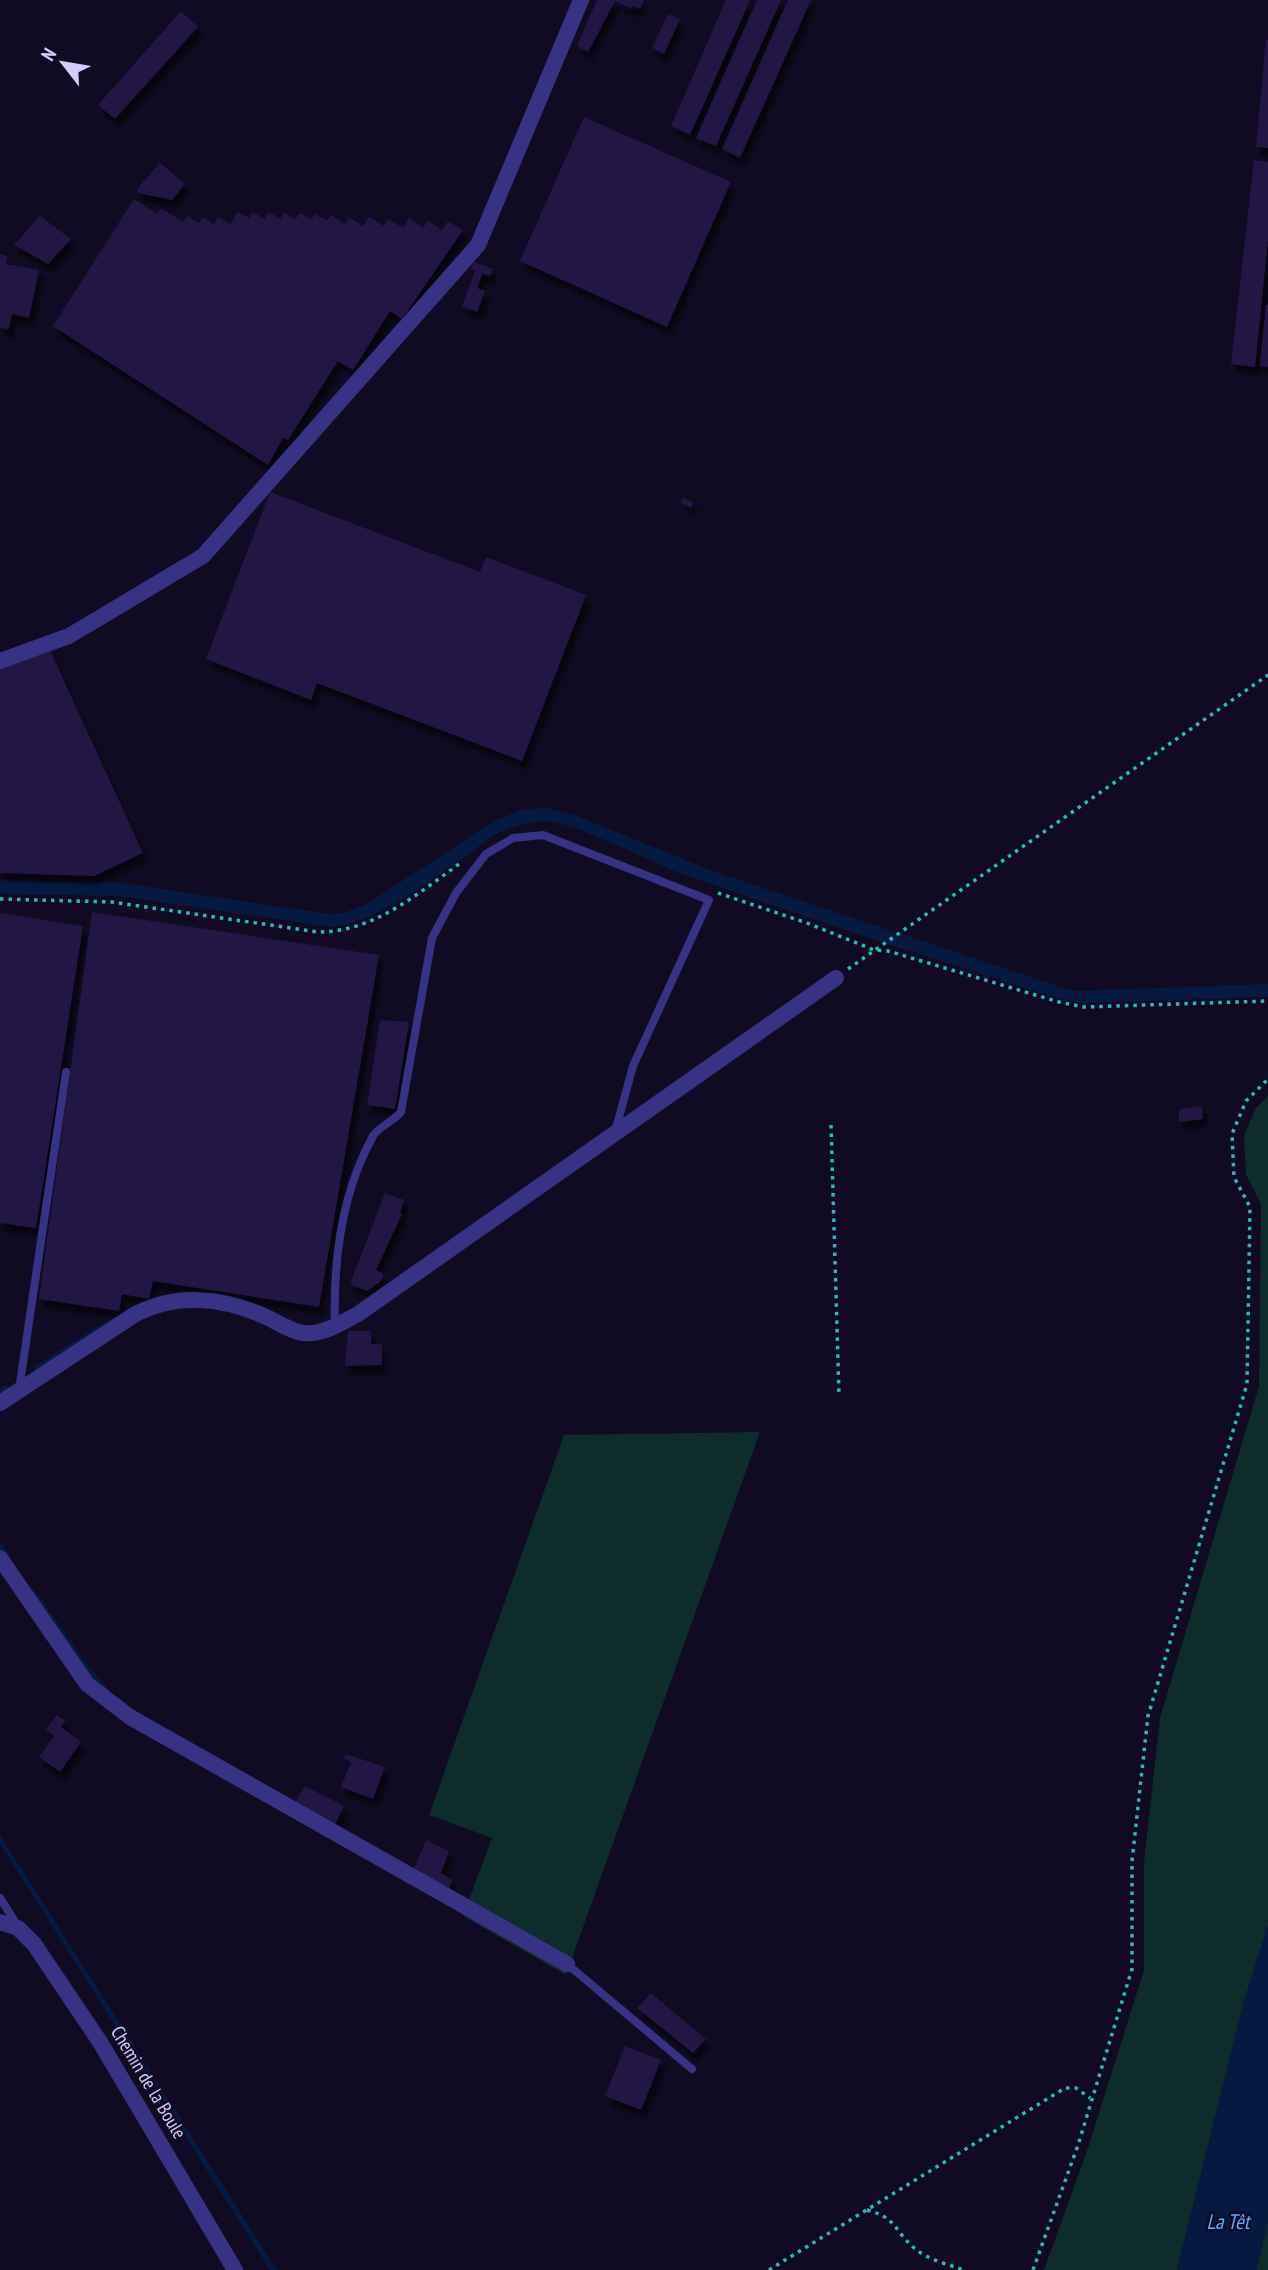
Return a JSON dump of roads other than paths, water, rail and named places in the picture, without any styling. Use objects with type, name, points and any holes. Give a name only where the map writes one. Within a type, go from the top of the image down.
[{"type":"street","points":[[0,661],[69,636],[203,556],[478,245],[581,0]]},
{"type":"street","points":[[0,1403],[140,1312],[184,1298],[243,1308],[305,1333],[335,1326],[358,1314],[836,978]]},
{"type":"street","points":[[0,1558],[87,1684],[100,1697],[142,1724],[567,1964]]},
{"type":"street","points":[[0,1922],[18,1928]]},
{"type":"street","name":"Chemin de la Boule","points":[[18,1928],[34,1944],[100,2042],[235,2267]]},
{"type":"lane","points":[[335,1326],[334,1276],[345,1208],[374,1133],[392,1122],[401,1112],[432,938],[456,893],[486,854],[513,838],[543,835],[709,901],[633,1066],[615,1133]]},
{"type":"lane","points":[[19,1390],[66,1072]]},
{"type":"lane","points":[[0,1898],[18,1928]]},
{"type":"lane","points":[[567,1964],[692,2069]]},
{"type":"water","points":[[548,808],[577,816],[715,872],[1072,991],[1268,984],[1268,997],[1084,1003],[1060,999],[776,907],[683,874],[574,828],[544,821],[526,823],[498,833],[394,904],[350,923],[330,927],[119,896],[0,894],[0,880],[121,883],[330,914],[343,913],[365,905],[496,820],[524,809]]},
{"type":"water","points":[[0,1835],[277,2270],[270,2270],[0,1844]]},
{"type":"water","name":"La Têt","points":[[1268,1926],[1268,2220],[1256,2270],[1177,2270],[1244,2001]]},
{"type":"waterway","points":[[181,1293],[207,1293],[240,1299]]},
{"type":"waterway","points":[[36,1368],[131,1309]]},
{"type":"waterway","points":[[0,1392],[6,1388]]},
{"type":"waterway","points":[[0,1545],[7,1556]]},
{"type":"waterway","points":[[35,1595],[84,1664],[107,1691]]}]
